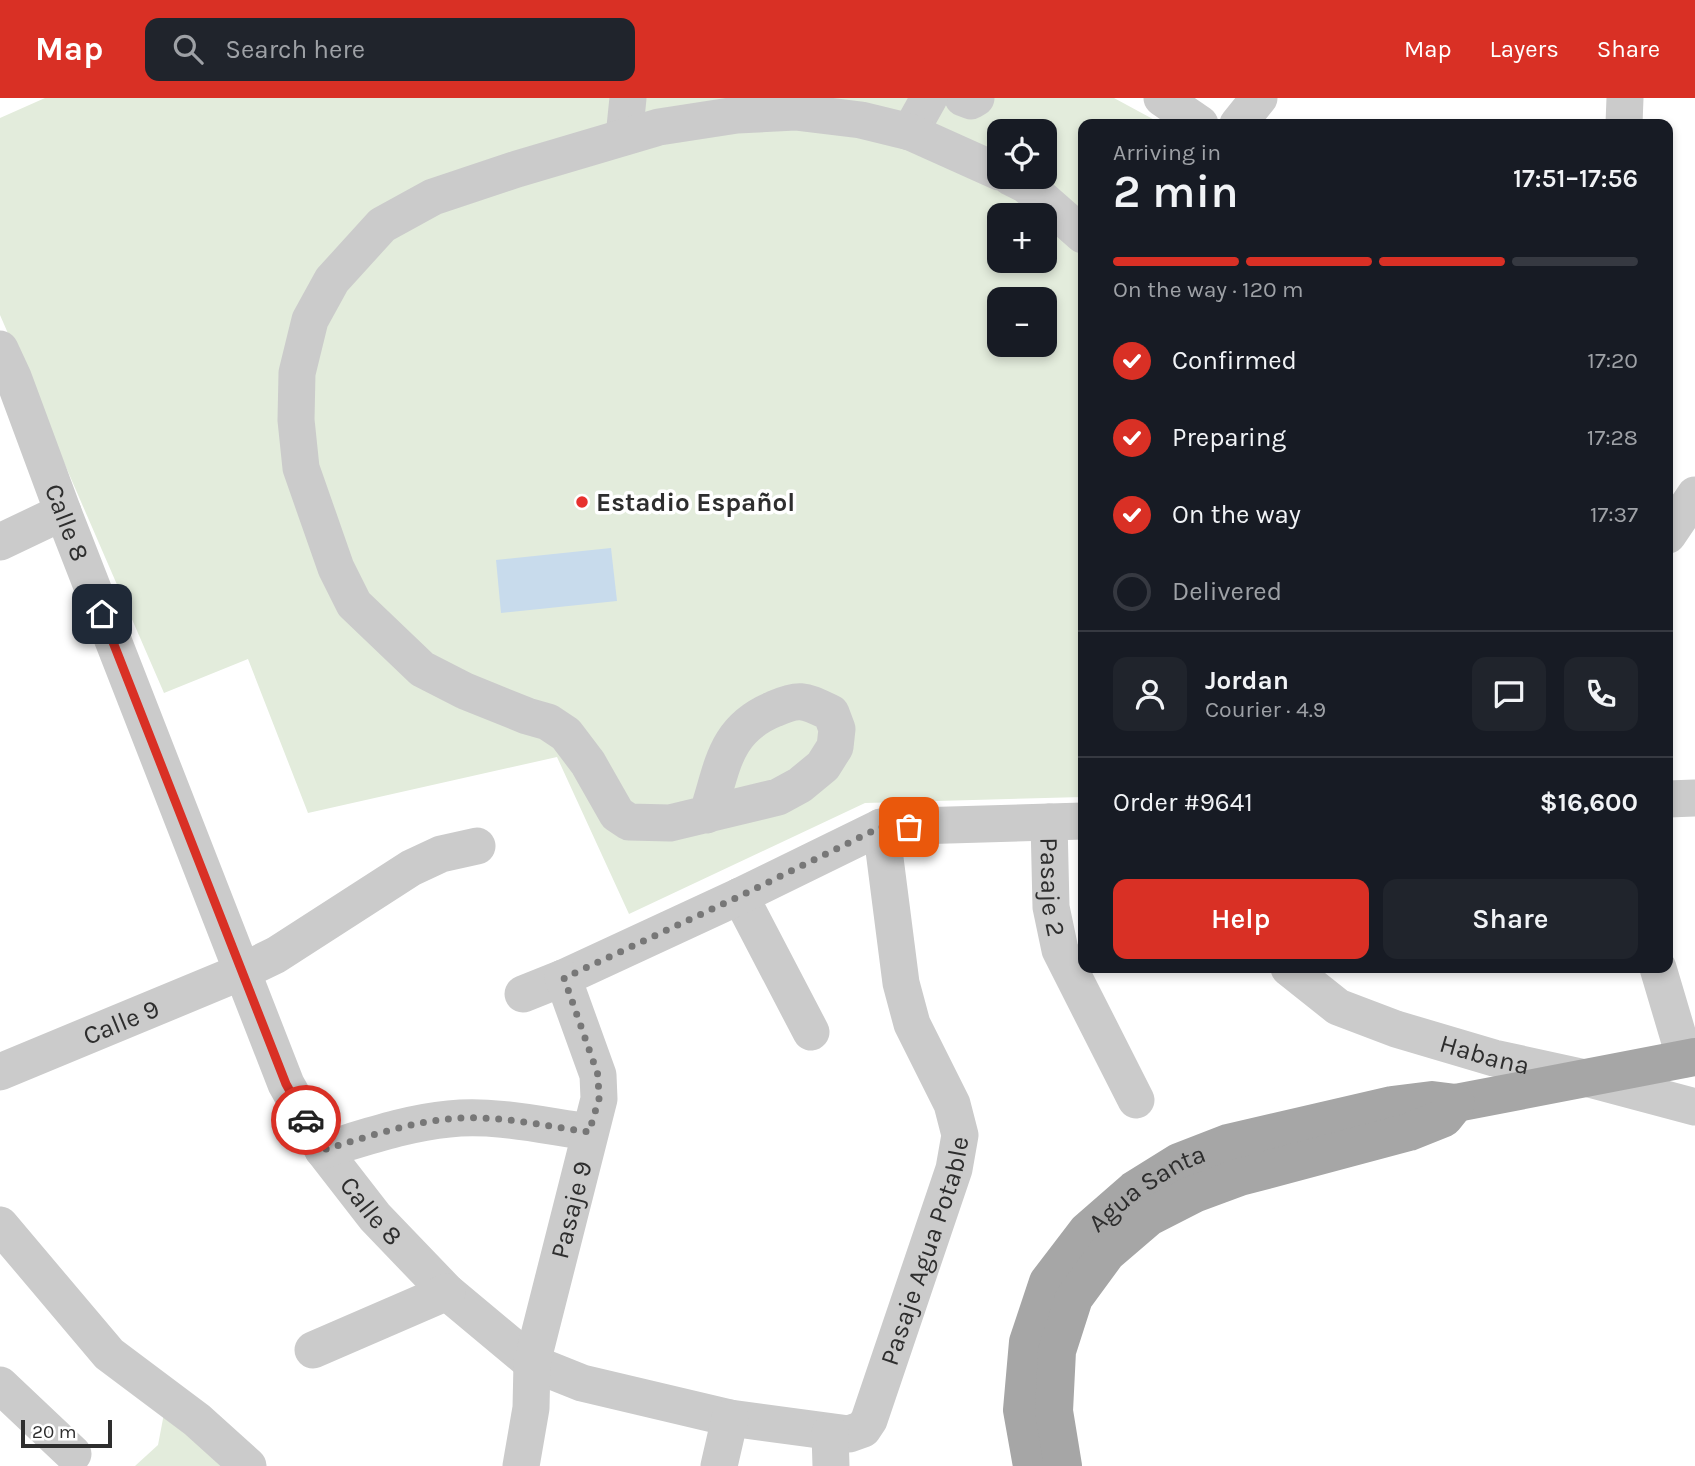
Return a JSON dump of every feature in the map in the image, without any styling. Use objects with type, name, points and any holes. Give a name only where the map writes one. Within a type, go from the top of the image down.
[{"type":"main road","name":"Agua Santa","points":[[1032,1466],[1022,1410],[1023,1396],[1028,1342],[1048,1282],[1087,1231],[1134,1190],[1179,1162],[1228,1143],[1392,1105],[1432,1100],[1456,1103],[1690,1058]]},
{"type":"main road","name":"Agua Santa","points":[[1063,1466],[1054,1411],[1057,1351],[1074,1298],[1107,1253],[1149,1217],[1194,1194],[1240,1177],[1409,1132],[1444,1118],[1456,1103]]},
{"type":"street","points":[[624,137],[628,98]]},
{"type":"street","points":[[910,132],[929,98]]},
{"type":"street","points":[[963,98],[971,101],[976,98]]},
{"type":"street","points":[[1162,98],[1193,119]]},
{"type":"street","points":[[1242,119],[1259,98]]},
{"type":"street","points":[[1625,119],[1626,98]]},
{"type":"street","points":[[707,815],[670,824],[629,822],[617,814],[588,763],[566,734],[548,722],[465,691],[422,668],[354,604],[336,568],[301,467],[296,420],[297,373],[310,320],[332,280],[382,225],[433,197],[624,137],[736,107],[795,112],[849,109],[910,132],[987,167]]},
{"type":"street","points":[[1031,189],[1078,230]]},
{"type":"street","name":"Calle 8","points":[[4,369],[63,512],[286,1084],[323,1150],[374,1217],[447,1293],[532,1363],[582,1383],[730,1418],[784,1424],[841,1443]]},
{"type":"street","points":[[1673,528],[1695,495]]},
{"type":"street","points":[[0,542],[63,512]]},
{"type":"street","points":[[1673,799],[1695,798]]},
{"type":"street","points":[[523,994],[564,978],[740,896],[881,827],[1066,822]]},
{"type":"street","name":"Pasaje 2","points":[[1066,822],[1051,907],[1060,950],[1136,1100]]},
{"type":"street","name":"Pasaje Agua Potable","points":[[841,1443],[869,1420],[954,1169],[960,1135],[952,1104],[912,1024],[901,983],[881,827]]},
{"type":"street","points":[[242,972],[276,955],[411,868],[441,853],[477,846]]},
{"type":"street","points":[[740,896],[811,1032]]},
{"type":"street","name":"Calle 9","points":[[0,1072],[242,972]]},
{"type":"street","name":"Habana","points":[[1295,973],[1338,1007],[1396,1029],[1494,1058],[1590,1079],[1695,1107]]},
{"type":"street","points":[[1660,973],[1690,1058]]},
{"type":"street","name":"Pasaje 9","points":[[521,1466],[530,1408],[532,1363],[599,1099],[598,1075],[564,978]]},
{"type":"street","points":[[323,1150],[397,1128],[449,1119],[492,1118],[589,1132]]},
{"type":"street","points":[[1,1227],[109,1354],[197,1420],[248,1466]]},
{"type":"street","points":[[313,1350],[447,1293]]},
{"type":"street","points":[[0,1385],[73,1454]]},
{"type":"street","points":[[719,1466],[730,1418]]},
{"type":"green space","name":"Estadio Español","points":[[45,98],[1114,98],[1153,119],[1078,119],[1078,797],[865,803],[629,914],[557,757],[308,813],[248,659],[164,693],[0,315],[0,118]]},
{"type":"green space","points":[[166,1403],[233,1466],[135,1466],[158,1445]]},
{"type":"water","points":[[611,548],[617,601],[501,613],[496,560]]},
{"type":"way so far","points":[[306,1120],[323,1150],[397,1128],[449,1119],[492,1118],[589,1132],[599,1099],[598,1075],[564,978],[881,827],[909,827]]},
{"type":"place","name":"Estadio Español","points":[[582,502]]},
{"type":"route","points":[[102,614],[286,1084],[306,1120]]}]
